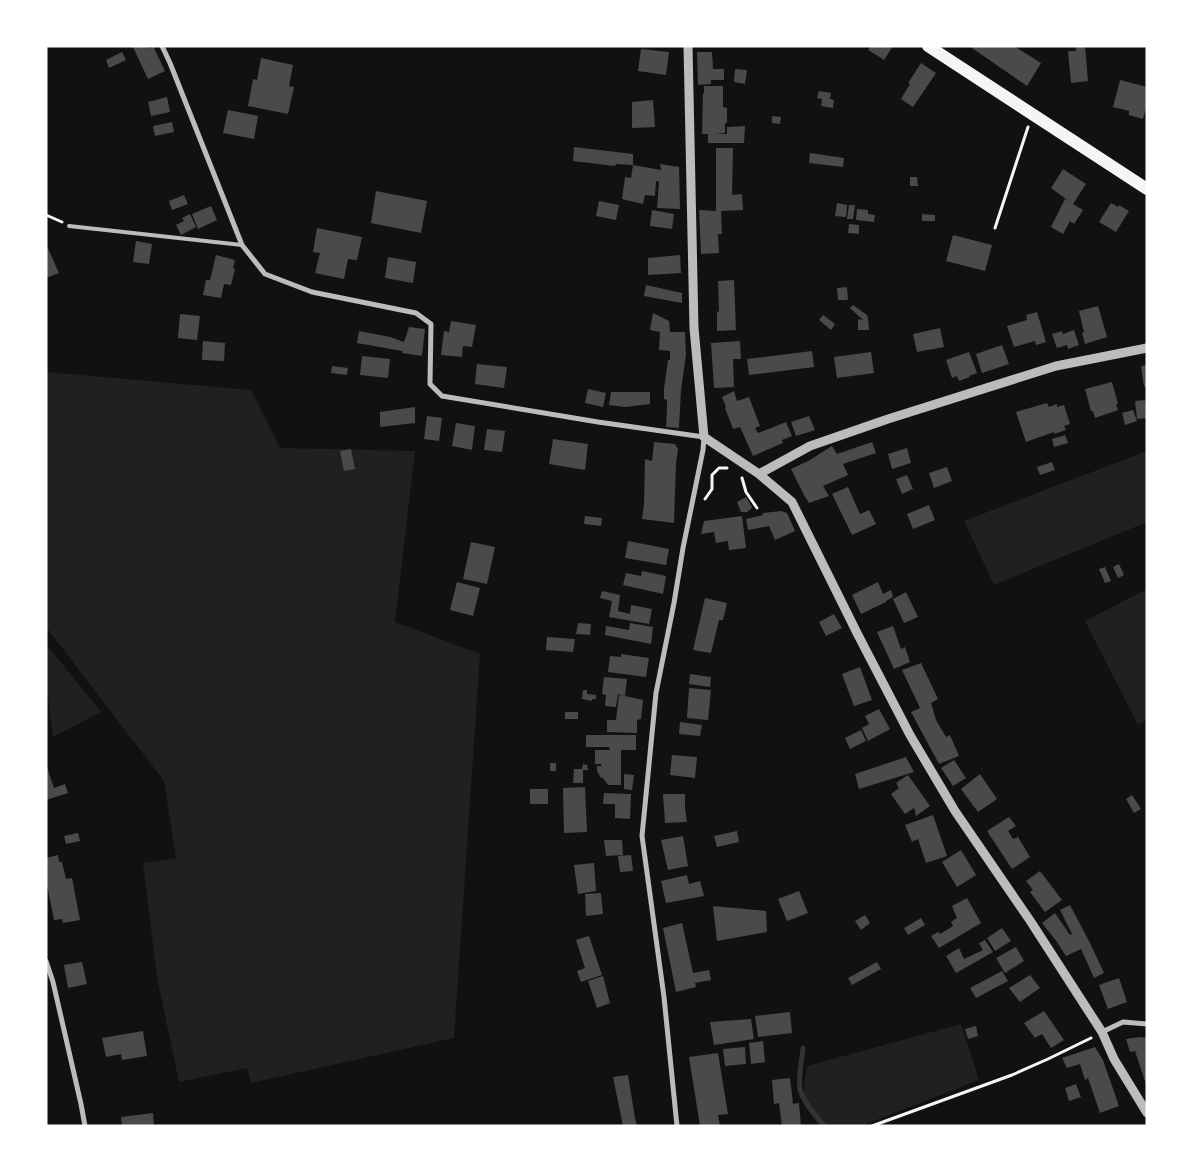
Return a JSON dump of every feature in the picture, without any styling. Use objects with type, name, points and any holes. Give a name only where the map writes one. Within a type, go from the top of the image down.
[{"type":"main road","points":[[928,46],[1147,189]]},
{"type":"street","points":[[162,46],[242,245],[265,274],[312,292],[416,314],[431,324],[430,384],[442,396],[598,422],[704,437],[759,474],[792,502],[910,735],[955,811],[1031,922],[1102,1032],[1114,1059],[1147,1113]]},
{"type":"street","points":[[677,1126],[664,997],[642,836],[656,693],[704,437],[694,328],[688,46]]},
{"type":"street","points":[[759,474],[810,446],[888,419],[1056,366],[1147,348]]},
{"type":"street","points":[[46,961],[53,982],[85,1126]]},
{"type":"street","points":[[1102,1032],[1123,1022],[1147,1024]]},
{"type":"lane","points":[[69,226],[242,245]]},
{"type":"path","points":[[996,228],[1032,114]]},
{"type":"path","points":[[46,215],[69,226]]},
{"type":"path","points":[[693,500],[704,500],[712,489],[712,476],[719,468],[730,470]]},
{"type":"path","points":[[739,475],[743,479],[746,492],[757,508]]},
{"type":"path","points":[[872,1126],[1012,1075],[1102,1032]]},
{"type":"shaded area","points":[[46,372],[251,390],[280,448],[415,451],[395,622],[480,654],[454,1038],[251,1083],[247,1068],[179,1082],[157,977],[143,863],[176,858],[164,781],[46,627]]},
{"type":"shaded area","points":[[1147,451],[1147,522],[994,585],[964,521]]},
{"type":"shaded area","points":[[1147,589],[1147,720],[1138,725],[1085,621]]},
{"type":"shaded area","points":[[46,644],[101,712],[53,737],[48,696],[46,696]]},
{"type":"shaded area","points":[[961,1024],[979,1080],[861,1126],[819,1126],[804,1105],[807,1066]]},
{"type":"building","points":[[134,46],[148,46],[149,49],[153,46],[165,71],[148,79]]},
{"type":"building","points":[[871,46],[893,46],[884,60],[868,50]]},
{"type":"building","points":[[969,46],[1014,46],[1041,63],[1027,86]]},
{"type":"building","points":[[1076,46],[1085,46],[1088,81],[1071,83],[1068,51],[1076,51]]},
{"type":"building","points":[[641,49],[669,52],[666,75],[638,71]]},
{"type":"building","points":[[122,52],[126,60],[109,68],[106,60]]},
{"type":"building","points":[[697,52],[712,52],[713,69],[724,69],[724,80],[711,80],[711,84],[698,85]]},
{"type":"building","points":[[261,58],[293,65],[289,86],[294,87],[288,114],[248,106],[253,79],[257,80]]},
{"type":"building","points":[[921,63],[936,73],[913,107],[901,99],[910,84],[908,83]]},
{"type":"building","points":[[735,69],[747,70],[745,84],[734,82]]},
{"type":"building","points":[[1120,80],[1147,87],[1147,104],[1143,119],[1129,115],[1129,111],[1113,107]]},
{"type":"building","points":[[704,86],[723,86],[723,107],[727,108],[727,123],[725,123],[725,133],[715,134],[727,134],[727,127],[745,126],[744,143],[708,143],[708,134],[702,134]]},
{"type":"building","points":[[819,91],[831,93],[830,99],[834,100],[833,108],[821,106],[822,99],[817,98]]},
{"type":"building","points":[[167,97],[170,112],[151,116],[148,102]]},
{"type":"building","points":[[653,100],[655,127],[632,128],[632,102]]},
{"type":"building","points":[[228,110],[258,116],[254,139],[223,133]]},
{"type":"building","points":[[772,116],[781,117],[780,124],[772,123]]},
{"type":"building","points":[[172,122],[174,132],[155,136],[153,126]]},
{"type":"building","points":[[574,147],[633,154],[633,165],[616,164],[615,166],[573,161]]},
{"type":"building","points":[[716,148],[733,148],[732,195],[742,194],[743,210],[721,211],[722,234],[718,234],[719,253],[701,254],[699,210],[716,211]]},
{"type":"building","points":[[810,153],[844,158],[843,167],[809,163]]},
{"type":"building","points":[[660,164],[679,167],[680,209],[657,208],[659,182],[656,181],[655,196],[645,195],[643,204],[622,199],[625,177],[631,178],[633,165],[661,170]]},
{"type":"building","points":[[1063,169],[1086,184],[1073,204],[1083,210],[1074,224],[1070,221],[1063,234],[1051,227],[1065,199],[1070,202],[1051,188]]},
{"type":"building","points":[[910,177],[917,177],[918,186],[910,186]]},
{"type":"building","points":[[376,191],[427,201],[421,233],[371,223]]},
{"type":"building","points":[[184,195],[188,204],[172,210],[169,201]]},
{"type":"building","points":[[599,201],[619,205],[616,220],[596,216]]},
{"type":"building","points":[[837,203],[847,205],[846,217],[835,216]]},
{"type":"building","points":[[1111,203],[1129,211],[1116,232],[1099,222]]},
{"type":"building","points":[[849,205],[855,205],[853,219],[847,219]]},
{"type":"building","points":[[211,206],[217,220],[198,229],[192,214]]},
{"type":"building","points":[[857,209],[868,210],[868,214],[875,215],[874,222],[856,220]]},
{"type":"building","points":[[652,210],[674,214],[672,229],[650,226]]},
{"type":"building","points":[[190,214],[196,227],[181,235],[176,225],[184,221],[182,218]]},
{"type":"building","points":[[922,214],[935,215],[935,221],[922,221]]},
{"type":"building","points":[[849,224],[859,225],[859,234],[848,233]]},
{"type":"building","points":[[317,228],[362,237],[357,260],[348,259],[344,279],[315,273],[320,253],[313,252]]},
{"type":"building","points":[[953,235],[992,245],[985,271],[946,261]]},
{"type":"building","points":[[136,241],[152,244],[149,264],[133,262]]},
{"type":"building","points":[[46,244],[59,273],[46,278]]},
{"type":"building","points":[[216,255],[235,260],[231,285],[224,284],[221,298],[203,295],[206,280],[210,280]]},
{"type":"building","points":[[680,255],[681,273],[648,275],[648,258]]},
{"type":"building","points":[[388,257],[416,262],[413,283],[385,278]]},
{"type":"building","points":[[734,280],[736,330],[717,331],[717,311],[719,312],[718,281]]},
{"type":"building","points":[[646,285],[682,293],[682,303],[644,296]]},
{"type":"building","points":[[847,287],[848,300],[838,300],[837,288]]},
{"type":"building","points":[[853,305],[867,315],[869,330],[858,330],[858,319],[863,320],[850,308]]},
{"type":"building","points":[[1098,306],[1107,337],[1085,344],[1079,311]]},
{"type":"building","points":[[1037,312],[1046,342],[1036,345],[1035,341],[1014,347],[1007,326],[1027,320],[1026,315]]},
{"type":"building","points":[[653,313],[669,321],[670,332],[685,332],[686,355],[681,390],[679,428],[666,427],[667,400],[664,399],[664,389],[670,351],[659,350],[660,332],[650,330]]},
{"type":"building","points":[[180,314],[200,316],[197,340],[178,338]]},
{"type":"building","points":[[823,315],[835,324],[831,330],[819,320]]},
{"type":"building","points":[[451,321],[476,325],[472,347],[463,346],[462,357],[441,355],[444,331],[449,332]]},
{"type":"building","points":[[409,327],[425,329],[422,356],[357,343],[359,331],[390,337],[404,342]]},
{"type":"building","points":[[940,328],[944,347],[917,352],[913,334]]},
{"type":"building","points":[[1074,330],[1079,345],[1068,349],[1067,345],[1057,348],[1052,334],[1062,331],[1063,334]]},
{"type":"building","points":[[203,341],[225,343],[224,361],[202,360]]},
{"type":"building","points":[[740,341],[741,359],[733,359],[734,387],[714,388],[711,343]]},
{"type":"building","points":[[1002,345],[1009,364],[982,373],[976,354]]},
{"type":"building","points":[[812,351],[814,367],[749,375],[747,359]]},
{"type":"building","points":[[871,352],[874,373],[837,378],[834,357]]},
{"type":"building","points":[[969,352],[977,373],[959,381],[957,376],[952,378],[946,360]]},
{"type":"building","points":[[362,356],[390,359],[388,378],[360,375]]},
{"type":"building","points":[[477,364],[507,367],[504,388],[475,384]]},
{"type":"building","points":[[1147,365],[1147,386],[1144,387],[1141,366]]},
{"type":"building","points":[[332,366],[348,368],[347,375],[331,373]]},
{"type":"building","points":[[1112,382],[1118,410],[1095,418],[1085,389]]},
{"type":"building","points":[[588,389],[606,393],[603,407],[585,403]]},
{"type":"building","points":[[734,391],[737,401],[749,397],[760,426],[755,428],[758,433],[786,422],[792,436],[782,440],[783,443],[753,456],[740,427],[733,429],[725,408],[722,397]]},
{"type":"building","points":[[611,392],[650,392],[650,404],[625,407],[609,405]]},
{"type":"building","points":[[1145,400],[1147,418],[1137,419],[1135,401]]},
{"type":"building","points":[[1047,403],[1049,407],[1057,404],[1057,407],[1064,405],[1070,424],[1064,426],[1066,430],[1054,434],[1054,432],[1026,442],[1016,412]]},
{"type":"building","points":[[415,407],[415,423],[380,427],[380,412]]},
{"type":"building","points":[[1133,410],[1137,421],[1125,425],[1122,413]]},
{"type":"building","points":[[427,416],[442,418],[439,441],[424,439]]},
{"type":"building","points":[[809,416],[815,430],[796,436],[791,422]]},
{"type":"building","points":[[456,423],[475,426],[472,450],[452,446]]},
{"type":"building","points":[[487,429],[505,431],[502,452],[484,450]]},
{"type":"building","points":[[1065,435],[1068,443],[1054,447],[1052,439]]},
{"type":"building","points":[[553,439],[588,444],[585,470],[549,464]]},
{"type":"building","points":[[654,442],[675,444],[678,449],[674,523],[642,519],[645,459],[652,461]]},
{"type":"building","points":[[872,442],[876,453],[843,464],[848,475],[823,486],[829,496],[809,503],[791,469],[832,446],[837,454]]},
{"type":"building","points":[[907,448],[911,463],[892,469],[888,454]]},
{"type":"building","points":[[351,449],[355,469],[344,471],[340,451]]},
{"type":"building","points":[[1052,462],[1055,470],[1040,475],[1037,467]]},
{"type":"building","points":[[947,467],[952,481],[934,488],[929,473]]},
{"type":"building","points":[[907,475],[913,489],[902,494],[896,479]]},
{"type":"building","points":[[848,487],[860,514],[869,510],[876,524],[852,535],[832,494]]},
{"type":"building","points":[[746,497],[752,507],[747,512],[741,512],[737,502]]},
{"type":"building","points":[[929,505],[935,520],[913,529],[907,514]]},
{"type":"building","points":[[781,511],[787,513],[795,531],[775,540],[769,526],[748,530],[746,519],[763,515],[763,513]]},
{"type":"building","points":[[585,516],[602,518],[601,526],[584,524]]},
{"type":"building","points":[[742,516],[746,548],[729,550],[728,541],[716,543],[714,532],[701,534],[704,521]]},
{"type":"building","points":[[628,541],[669,549],[666,565],[625,558]]},
{"type":"building","points":[[471,542],[495,547],[487,584],[463,579]]},
{"type":"building","points":[[1119,564],[1124,575],[1118,578],[1113,567]]},
{"type":"building","points":[[1105,567],[1111,581],[1105,583],[1099,569]]},
{"type":"building","points":[[642,571],[666,576],[663,594],[623,585],[626,573],[641,576]]},
{"type":"building","points":[[457,582],[480,588],[473,616],[450,610]]},
{"type":"building","points":[[878,582],[883,594],[891,590],[893,597],[861,614],[852,595]]},
{"type":"building","points":[[602,591],[620,595],[618,611],[630,614],[631,605],[652,609],[649,624],[609,617],[612,601],[600,598]]},
{"type":"building","points":[[906,592],[918,617],[904,623],[893,599]]},
{"type":"building","points":[[705,598],[727,603],[723,620],[719,620],[711,653],[693,650]]},
{"type":"building","points":[[834,614],[842,628],[826,636],[819,622]]},
{"type":"building","points":[[578,623],[591,624],[590,635],[576,634]]},
{"type":"building","points":[[630,623],[653,627],[651,644],[605,635],[606,626],[629,630]]},
{"type":"building","points":[[893,626],[901,649],[905,647],[910,662],[894,669],[877,632]]},
{"type":"building","points":[[547,637],[575,639],[573,652],[546,650]]},
{"type":"building","points":[[621,654],[649,658],[646,677],[608,672],[610,656],[621,657]]},
{"type":"building","points":[[921,663],[938,699],[931,703],[936,720],[946,737],[950,735],[959,756],[939,764],[911,712],[920,708],[902,670]]},
{"type":"building","points":[[860,667],[872,700],[854,706],[842,674]]},
{"type":"building","points":[[690,674],[711,677],[710,687],[689,684]]},
{"type":"building","points":[[604,677],[627,679],[625,696],[618,694],[616,707],[605,706],[606,695],[602,694]]},
{"type":"building","points":[[689,688],[711,690],[708,720],[687,718]]},
{"type":"building","points":[[583,690],[587,690],[587,694],[596,695],[596,699],[592,699],[592,701],[582,699]]},
{"type":"building","points":[[619,695],[643,700],[641,719],[637,720],[637,733],[607,732],[607,720],[616,720]]},
{"type":"building","points":[[879,709],[890,729],[868,741],[862,728],[869,724],[865,716]]},
{"type":"building","points":[[565,712],[578,712],[578,719],[565,719]]},
{"type":"building","points":[[680,722],[702,725],[700,736],[679,734]]},
{"type":"building","points":[[861,730],[866,741],[850,749],[845,738]]},
{"type":"building","points":[[586,735],[636,735],[636,750],[621,750],[621,785],[608,785],[601,778],[597,771],[597,766],[601,766],[601,764],[595,764],[595,750],[610,750],[609,747],[586,747]]},
{"type":"building","points":[[672,755],[697,757],[695,778],[670,775]]},
{"type":"building","points":[[906,757],[914,772],[859,789],[855,774]]},
{"type":"building","points":[[954,760],[966,778],[953,786],[941,768]]},
{"type":"building","points":[[550,763],[556,763],[556,771],[550,771]]},
{"type":"building","points":[[46,764],[54,788],[65,784],[68,793],[46,800]]},
{"type":"building","points":[[583,764],[587,765],[588,770],[583,770],[583,783],[573,783],[574,769],[582,769]]},
{"type":"building","points":[[624,774],[634,775],[632,790],[624,789]]},
{"type":"building","points":[[980,774],[997,799],[978,812],[961,789]]},
{"type":"building","points":[[908,775],[930,806],[916,816],[914,808],[905,814],[891,794],[899,788],[896,783]]},
{"type":"building","points":[[585,787],[587,832],[564,833],[563,788]]},
{"type":"building","points":[[530,789],[548,789],[548,804],[530,804]]},
{"type":"building","points":[[604,793],[631,794],[630,819],[615,818],[615,804],[603,804]]},
{"type":"building","points":[[663,794],[685,794],[687,822],[665,823]]},
{"type":"building","points":[[1132,795],[1141,809],[1134,813],[1126,799]]},
{"type":"building","points":[[933,815],[947,856],[926,863],[918,839],[912,842],[905,825]]},
{"type":"building","points":[[1009,817],[1016,826],[1008,831],[1013,839],[1018,837],[1030,857],[1012,869],[987,831]]},
{"type":"building","points":[[737,831],[739,842],[717,847],[714,836]]},
{"type":"building","points":[[78,833],[80,841],[66,844],[64,836]]},
{"type":"building","points":[[683,836],[688,866],[668,870],[661,840]]},
{"type":"building","points":[[604,840],[622,840],[623,855],[606,856]]},
{"type":"building","points":[[961,850],[976,875],[957,887],[942,862]]},
{"type":"building","points":[[58,855],[59,862],[62,862],[66,879],[72,878],[80,920],[63,923],[62,919],[54,920],[46,880],[46,858]]},
{"type":"building","points":[[631,855],[633,871],[620,872],[618,856]]},
{"type":"building","points":[[594,863],[596,891],[578,894],[574,865]]},
{"type":"building","points":[[1040,871],[1062,900],[1045,912],[1030,892],[1033,890],[1026,881]]},
{"type":"building","points":[[687,875],[689,884],[700,881],[704,896],[666,903],[661,881]]},
{"type":"building","points":[[799,891],[808,913],[787,921],[778,899]]},
{"type":"building","points":[[601,893],[603,914],[586,916],[585,894]]},
{"type":"building","points":[[967,898],[981,923],[939,948],[931,936],[938,932],[940,934],[953,926],[951,922],[957,918],[952,906]]},
{"type":"building","points":[[1070,905],[1104,973],[1094,978],[1081,949],[1066,956],[1042,923],[1055,913],[1070,935],[1072,934],[1060,910]]},
{"type":"building","points":[[713,906],[766,911],[767,932],[717,941]]},
{"type":"building","points":[[865,915],[870,923],[861,930],[855,921]]},
{"type":"building","points":[[921,918],[925,925],[908,935],[904,928]]},
{"type":"building","points":[[682,923],[693,973],[709,970],[711,980],[695,983],[696,987],[676,992],[663,928]]},
{"type":"building","points":[[1002,928],[1011,941],[995,951],[987,938]]},
{"type":"building","points":[[589,936],[602,975],[581,982],[577,971],[585,968],[576,940]]},
{"type":"building","points":[[985,940],[993,952],[956,973],[946,956],[959,948],[964,959],[983,950],[979,943]]},
{"type":"building","points":[[1016,947],[1024,961],[1005,973],[996,958]]},
{"type":"building","points":[[82,962],[87,984],[68,988],[64,965]]},
{"type":"building","points":[[877,962],[881,969],[852,985],[848,978]]},
{"type":"building","points":[[1002,971],[1008,981],[976,998],[970,988]]},
{"type":"building","points":[[1030,975],[1040,988],[1020,1002],[1009,988]]},
{"type":"building","points":[[603,976],[610,1003],[597,1008],[588,981]]},
{"type":"building","points":[[1119,978],[1127,1002],[1108,1009],[1099,985]]},
{"type":"building","points":[[1044,1011],[1064,1040],[1051,1048],[1042,1034],[1035,1038],[1024,1023]]},
{"type":"building","points":[[790,1012],[792,1033],[758,1037],[755,1016]]},
{"type":"building","points":[[751,1019],[754,1039],[714,1045],[710,1022]]},
{"type":"building","points":[[976,1026],[978,1036],[968,1039],[965,1029]]},
{"type":"building","points":[[143,1031],[147,1056],[122,1060],[121,1054],[106,1057],[102,1038]]},
{"type":"building","points":[[1147,1038],[1147,1087],[1135,1051],[1130,1052],[1126,1039]]},
{"type":"building","points":[[763,1041],[765,1062],[751,1064],[749,1043]]},
{"type":"building","points":[[745,1047],[746,1064],[725,1066],[723,1049]]},
{"type":"building","points":[[1095,1047],[1103,1060],[1119,1106],[1100,1113],[1088,1078],[1085,1080],[1080,1064],[1067,1068],[1062,1058]]},
{"type":"building","points":[[718,1053],[728,1114],[718,1115],[720,1126],[700,1126],[689,1057]]},
{"type":"building","points":[[628,1075],[637,1126],[623,1126],[613,1077]]},
{"type":"building","points":[[790,1078],[793,1104],[799,1103],[801,1126],[782,1126],[779,1103],[774,1104],[772,1080]]},
{"type":"building","points":[[1076,1084],[1081,1097],[1069,1101],[1065,1088]]},
{"type":"building","points":[[153,1113],[154,1126],[122,1126],[121,1117]]},
{"type":"waterway","points":[[803,1048],[800,1075],[801,1093],[814,1114],[825,1126]]}]
